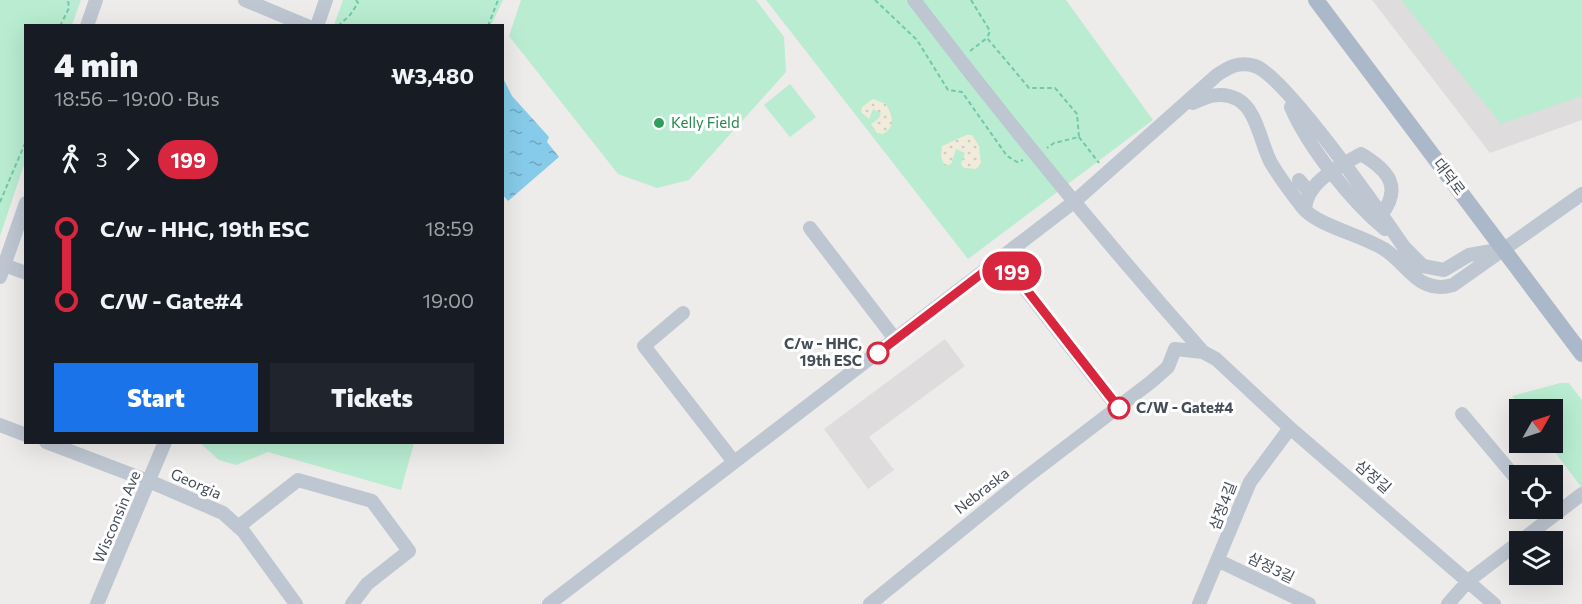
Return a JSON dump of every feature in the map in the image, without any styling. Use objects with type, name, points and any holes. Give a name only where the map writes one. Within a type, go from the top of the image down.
[{"type":"main road","name":"대덕로","points":[[1316,0],[1582,354]]},
{"type":"street","points":[[88,24],[96,0]]},
{"type":"street","points":[[244,0],[303,24]]},
{"type":"street","points":[[318,24],[326,0]]},
{"type":"street","name":"삼정길","points":[[914,0],[966,69],[1121,259],[1203,352],[1216,359],[1290,428],[1494,604]]},
{"type":"street","points":[[549,604],[1075,201],[1216,75],[1233,64],[1255,66],[1283,88],[1337,167],[1377,217],[1423,266],[1436,270],[1450,268],[1470,255],[1503,249]]},
{"type":"street","points":[[1184,106],[1213,94],[1238,99],[1250,112],[1270,162],[1316,220],[1331,223],[1385,249],[1407,272],[1436,287],[1453,285],[1582,194]]},
{"type":"street","points":[[1305,209],[1305,199],[1310,193],[1337,167],[1361,154],[1380,164],[1392,186],[1392,201],[1377,217],[1362,225],[1361,238]]},
{"type":"street","points":[[1299,180],[1310,193]]},
{"type":"street","points":[[24,209],[2,271],[24,273]]},
{"type":"street","points":[[810,228],[895,339]]},
{"type":"street","points":[[1396,259],[1404,245]]},
{"type":"street","points":[[1002,258],[1119,408]]},
{"type":"street","points":[[683,313],[644,346],[734,462]]},
{"type":"street","name":"Nebraska","points":[[870,604],[1015,486],[1119,408],[1168,367],[1176,349],[1203,352]]},
{"type":"street","points":[[1462,414],[1509,470]]},
{"type":"street","points":[[0,425],[24,434]]},
{"type":"street","name":"삼정4길","points":[[1199,604],[1219,561],[1250,482],[1290,428]]},
{"type":"street","name":"Georgia","points":[[51,444],[151,482],[223,513],[238,527],[297,604]]},
{"type":"street","name":"Wisconsin Ave","points":[[97,604],[151,482],[164,444]]},
{"type":"street","points":[[238,527],[298,480],[372,501],[409,551],[367,584],[352,604]]},
{"type":"street","points":[[1563,504],[1582,494]]},
{"type":"street","points":[[1448,604],[1468,581],[1539,519]]},
{"type":"street","name":"삼정3길","points":[[1219,561],[1309,604]]},
{"type":"path","points":[[61,24],[69,8],[68,0]]},
{"type":"path","points":[[340,24],[358,3],[356,0]]},
{"type":"path","points":[[489,24],[498,0]]},
{"type":"path","points":[[1079,137],[1096,156],[1105,176]]},
{"type":"path","points":[[0,202],[24,146]]},
{"type":"shaded area","points":[[1372,0],[1582,0],[1582,120],[1490,153]]},
{"type":"shaded area","points":[[945,339],[965,366],[869,437],[894,470],[868,489],[824,429]]},
{"type":"green space","points":[[0,0],[81,0],[72,24],[24,24],[24,165],[0,236]]},
{"type":"green space","points":[[343,0],[503,0],[491,24],[334,24]]},
{"type":"green space","name":"Kelly Field","points":[[521,0],[756,0],[784,37],[786,72],[689,180],[657,188],[618,174],[509,36]]},
{"type":"green space","points":[[766,0],[1066,0],[1153,120],[968,259]]},
{"type":"green space","points":[[1401,0],[1582,0],[1582,96],[1501,124]]},
{"type":"green space","points":[[790,84],[816,117],[790,137],[764,105]]},
{"type":"green space","points":[[1560,383],[1569,383],[1582,400],[1582,488],[1556,453],[1563,453],[1563,399],[1515,399],[1512,396]]},
{"type":"green space","points":[[201,444],[414,444],[401,490],[268,452],[236,465],[219,460]]},
{"type":"sand","points":[[873,99],[886,104],[892,120],[890,128],[883,134],[877,133],[871,124],[879,118],[881,113],[873,109],[869,119],[861,112],[862,107]]},
{"type":"sand","points":[[966,135],[972,135],[979,146],[981,164],[976,169],[964,168],[961,164],[965,153],[956,149],[951,164],[945,166],[941,157],[942,146]]},
{"type":"water","points":[[504,80],[512,96],[549,137],[547,142],[559,157],[508,201],[504,196]]},
{"type":"bus line","name":"199","points":[[878,353],[1002,258],[1119,408]]},
{"type":"place","name":"Kelly Field","points":[[659,123]]},
{"type":"place","name":"C/w - HHC, 19th ESC","points":[[878,353]]},
{"type":"place","name":"C/W - Gate#4","points":[[1119,408]]}]
